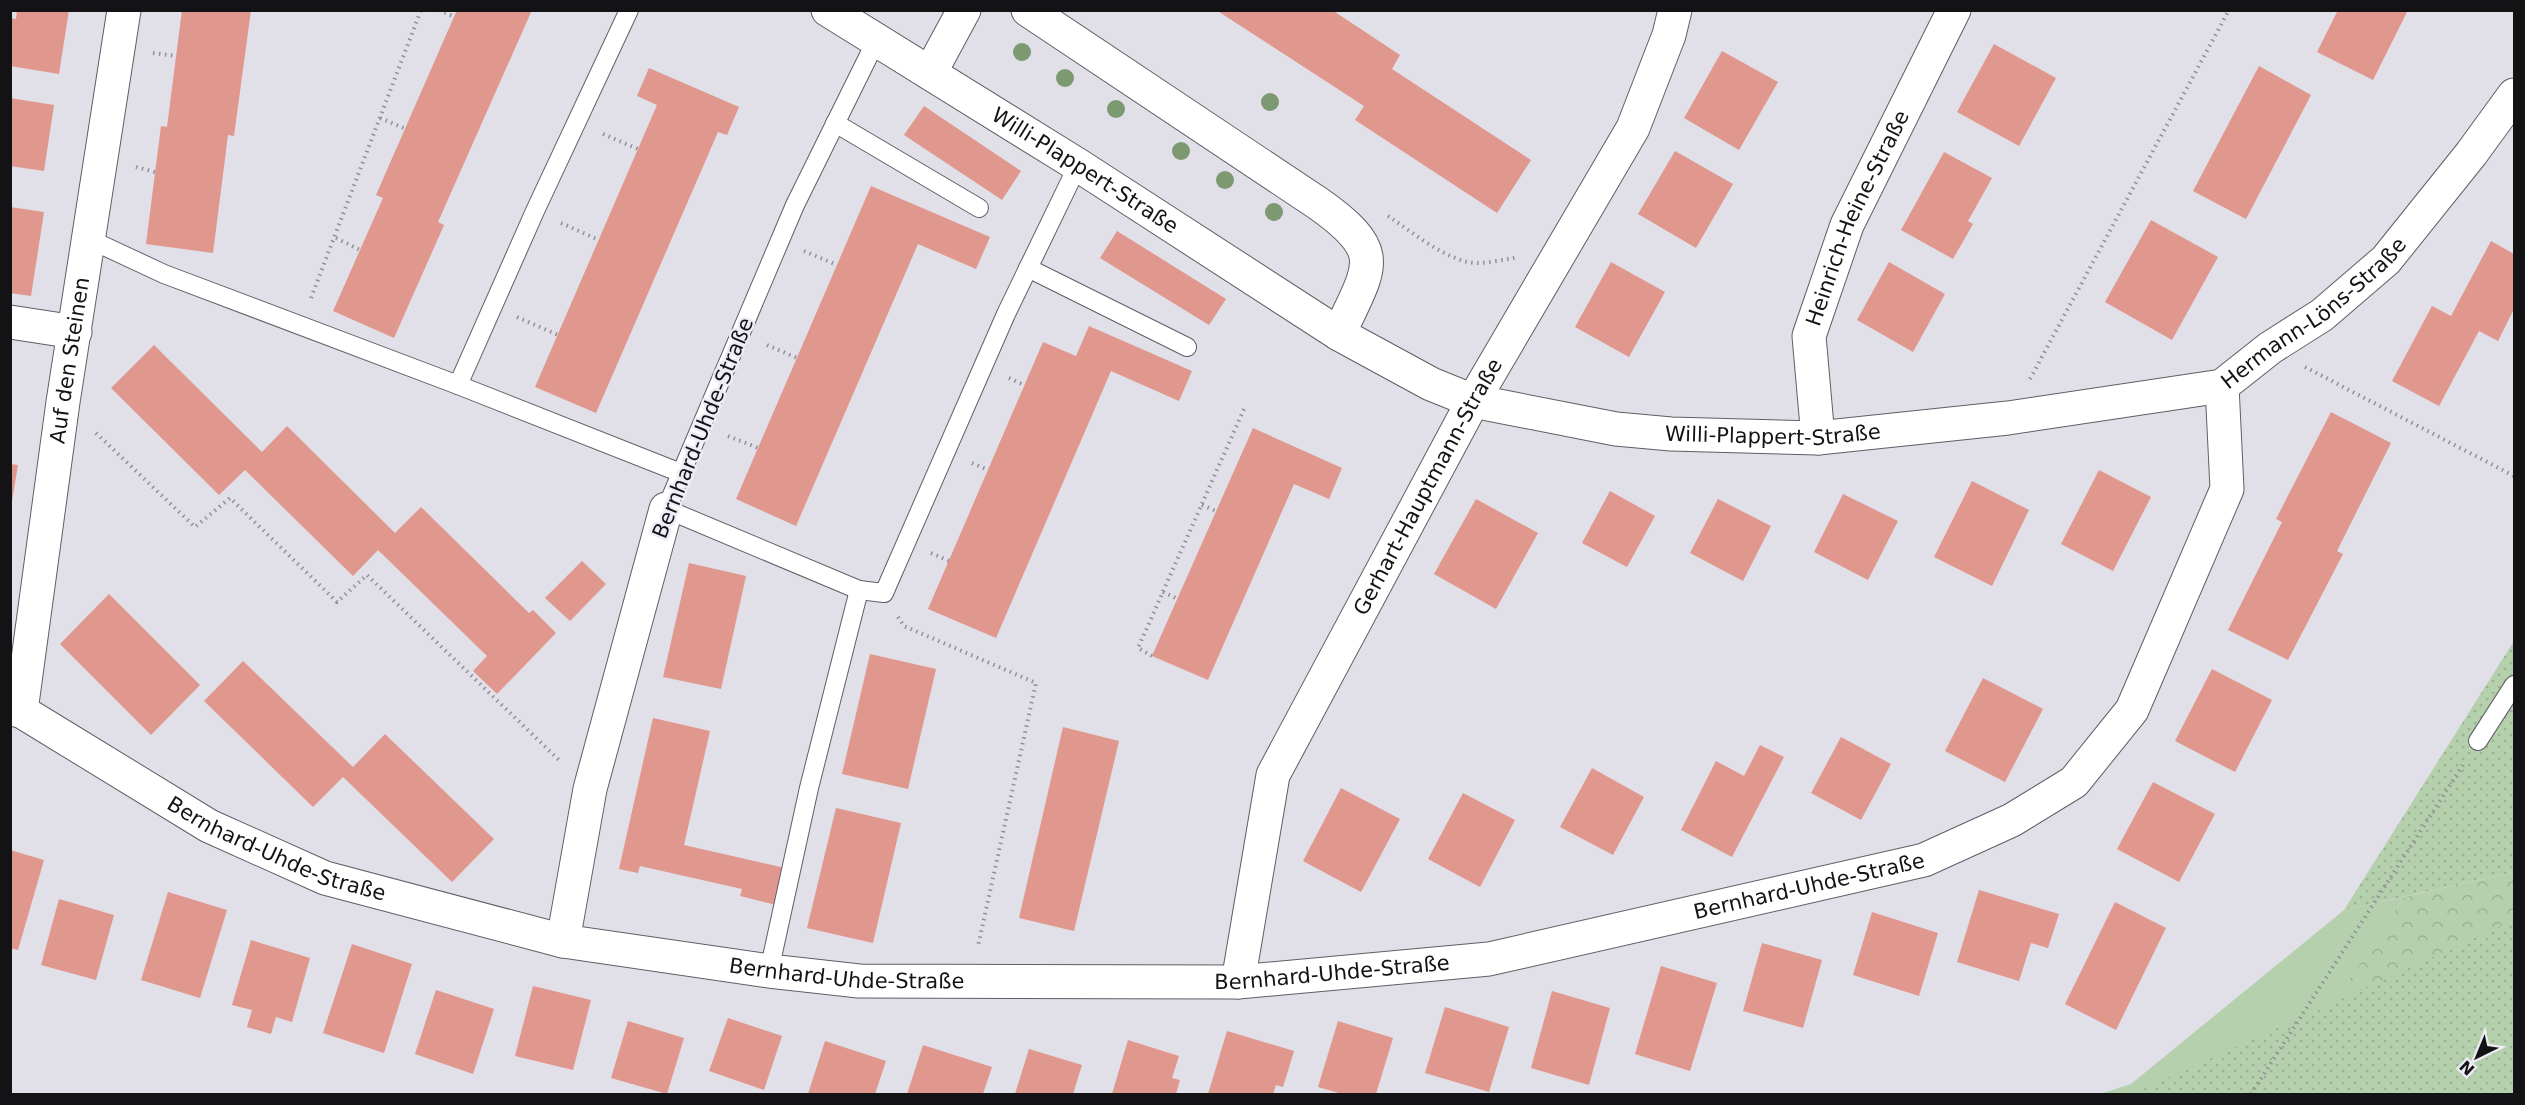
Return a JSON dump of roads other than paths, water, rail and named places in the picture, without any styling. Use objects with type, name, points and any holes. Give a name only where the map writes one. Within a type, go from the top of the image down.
[{"type":"street","name":"Auf den Steinen","points":[[16,710],[124,10]]},
{"type":"street","name":"Willi-Plappert-Straße","points":[[828,10],[1077,165],[1339,334],[1431,384],[1473,401],[1640,432],[1818,438],[2008,418],[2222,386]]},
{"type":"street","points":[[930,73],[964,10]]},
{"type":"street","points":[[1028,10],[1319,204],[1354,231],[1365,250],[1367,267],[1339,334]]},
{"type":"street","name":"Gerhart-Hauptmann-Straße","points":[[1238,982],[1273,775],[1473,401],[1633,128],[1669,35],[1675,10]]},
{"type":"street","name":"Heinrich-Heine-Straße","points":[[1818,438],[1809,336],[1847,225],[1954,10]]},
{"type":"street","name":"Hermann-Löns-Straße","points":[[2073,782],[2132,710],[2227,489],[2222,386],[2270,348],[2322,315],[2386,260],[2471,154],[2514,95]]},
{"type":"street","points":[[10,322],[75,332]]},
{"type":"street","name":"Bernhard-Uhde-Straße","points":[[564,941],[590,789],[666,509]]},
{"type":"street","name":"Bernhard-Uhde-Straße","points":[[16,710],[209,826],[325,878],[564,941],[769,971],[859,981],[1238,982],[1489,959],[1912,862],[2012,820],[2073,782]]},
{"type":"lane","points":[[458,385],[535,211],[629,10]]},
{"type":"lane","name":"Bernhard-Uhde-Straße","points":[[666,509],[795,205],[876,41]]},
{"type":"lane","points":[[835,123],[979,208]]},
{"type":"lane","points":[[666,509],[859,590],[884,592],[1028,268],[1077,165]]},
{"type":"lane","points":[[89,239],[164,273],[681,473]]},
{"type":"lane","points":[[1028,268],[1187,347]]},
{"type":"lane","points":[[769,971],[809,788],[859,590]]},
{"type":"lane","points":[[2478,741],[2514,685]]}]
